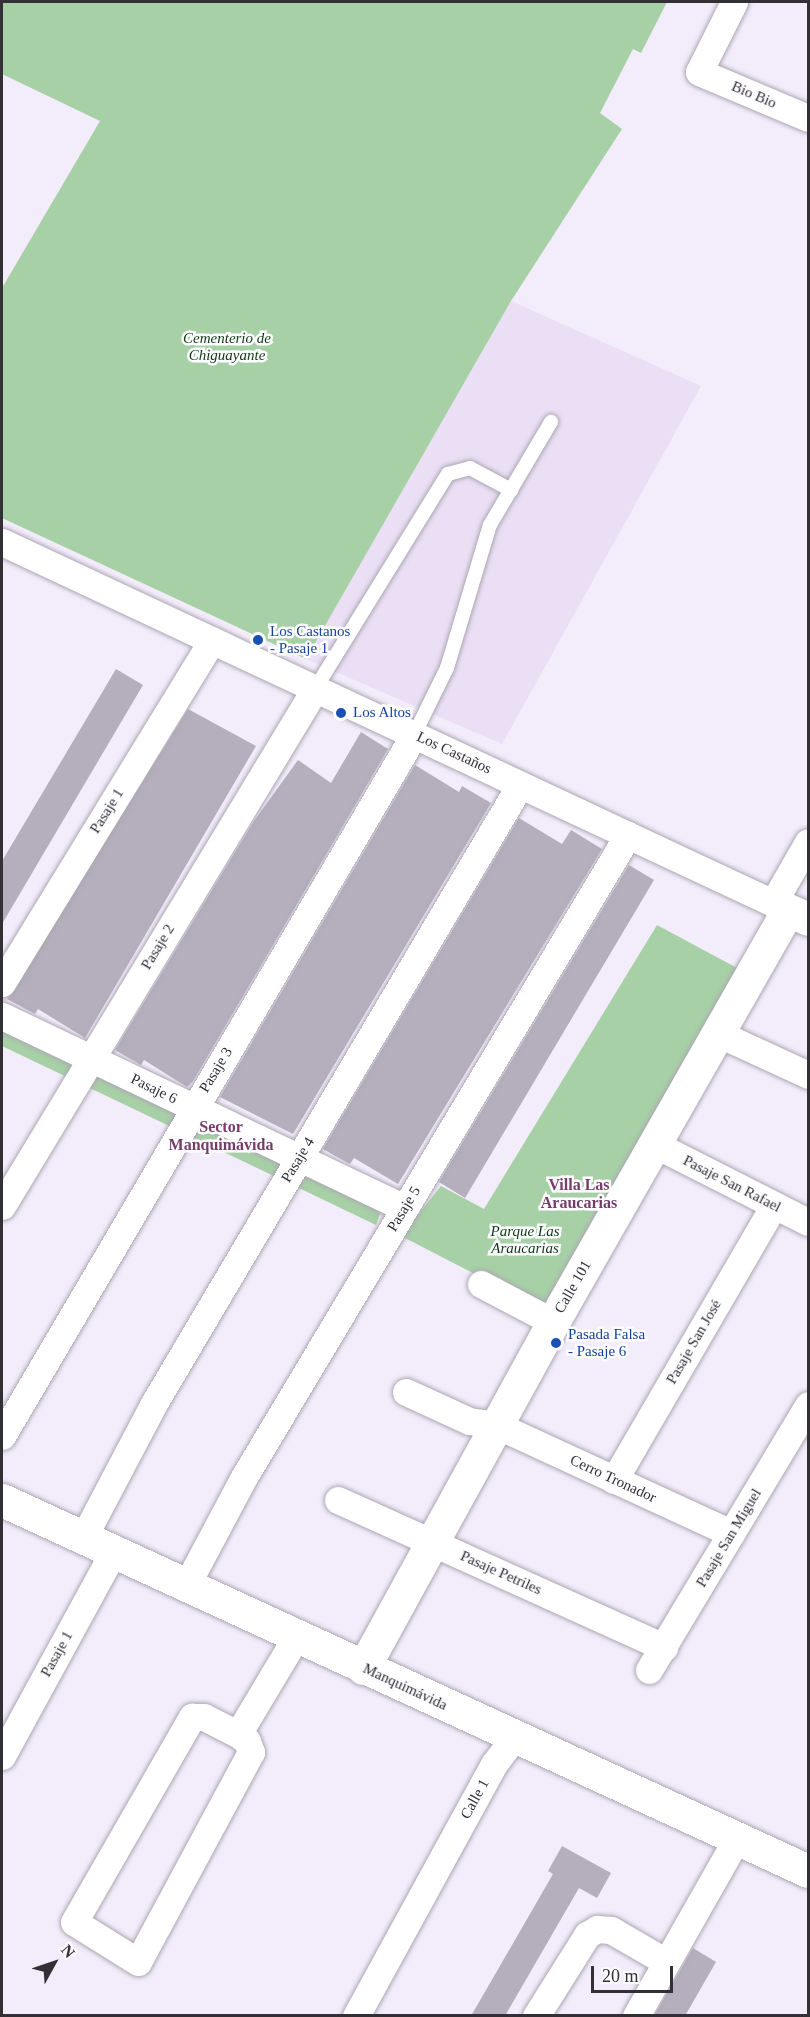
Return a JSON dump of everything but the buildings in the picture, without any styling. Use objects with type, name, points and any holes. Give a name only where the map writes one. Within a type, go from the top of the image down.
[{"type":"street","name":"Bio Bio","points":[[734,2],[699,72],[808,118]]},
{"type":"street","name":"Los Castaños","points":[[2,542],[790,911]]},
{"type":"street","name":"Pasaje 1","points":[[2,982],[212,640]]},
{"type":"street","name":"Pasaje 2","points":[[2,1206],[315,690]]},
{"type":"street","name":"Pasaje 3","points":[[2,1436],[414,735]]},
{"type":"street","name":"Pasaje 4","points":[[83,1538],[153,1405],[520,784]]},
{"type":"street","name":"Pasaje 5","points":[[186,1586],[239,1486],[628,835]]},
{"type":"street","points":[[790,911],[808,842]]},
{"type":"street","name":"Calle 101","points":[[363,1668],[553,1322],[790,911]]},
{"type":"street","name":"Pasaje 6","points":[[2,1016],[405,1208]]},
{"type":"street","points":[[719,1034],[808,1075]]},
{"type":"street","name":"Pasaje San Rafael","points":[[656,1145],[808,1222]]},
{"type":"street","name":"Pasaje San José","points":[[614,1480],[774,1205]]},
{"type":"street","points":[[482,1284],[553,1322]]},
{"type":"street","name":"Cerro Tronador","points":[[406,1392],[469,1421],[496,1425],[731,1533]]},
{"type":"street","name":"Pasaje San Miguel","points":[[649,1670],[808,1405]]},
{"type":"street","name":"Manquimávida","points":[[2,1500],[808,1871]]},
{"type":"street","name":"Pasaje Petriles","points":[[338,1500],[664,1647]]},
{"type":"street","name":"Pasaje 1","points":[[2,1756],[112,1552]]},
{"type":"street","points":[[238,1734],[296,1637]]},
{"type":"street","points":[[204,1717],[238,1734],[250,1746],[249,1758],[138,1962],[74,1922],[186,1721],[204,1717]]},
{"type":"street","name":"Calle 1","points":[[356,2016],[494,1764],[514,1737]]},
{"type":"street","points":[[636,2016],[737,1838]]},
{"type":"street","points":[[536,2016],[587,1935],[597,1929],[611,1930],[666,1962]]},
{"type":"lane","points":[[414,735],[440,687],[477,558],[490,525],[551,422]]},
{"type":"lane","points":[[315,690],[448,474],[470,468],[511,490]]},
{"type":"shaded area","points":[[511,301],[701,386],[502,744],[306,659]]},
{"type":"green space","name":"Cementerio de Chiguayante","points":[[2,2],[667,2],[641,53],[633,49],[600,113],[622,129],[511,301],[306,659],[2,518],[2,288],[100,121],[2,74]]},
{"type":"green space","name":"Parque Las Araucarias","points":[[657,925],[737,968],[543,1309],[401,1236],[441,1186],[484,1209]]},
{"type":"green space","points":[[2,1021],[383,1206],[376,1225],[2,1046]]},
{"type":"place","name":"Los Castanos - Pasaje 1","points":[[258,640]]},
{"type":"place","name":"Los Altos","points":[[341,713]]},
{"type":"place","name":"Pasada Falsa - Pasaje 6","points":[[556,1343]]},
{"type":"district","name":"Sector Manquimávida","points":[[221,1136]]},
{"type":"district","name":"Villa Las Araucarias","points":[[579,1194]]}]
